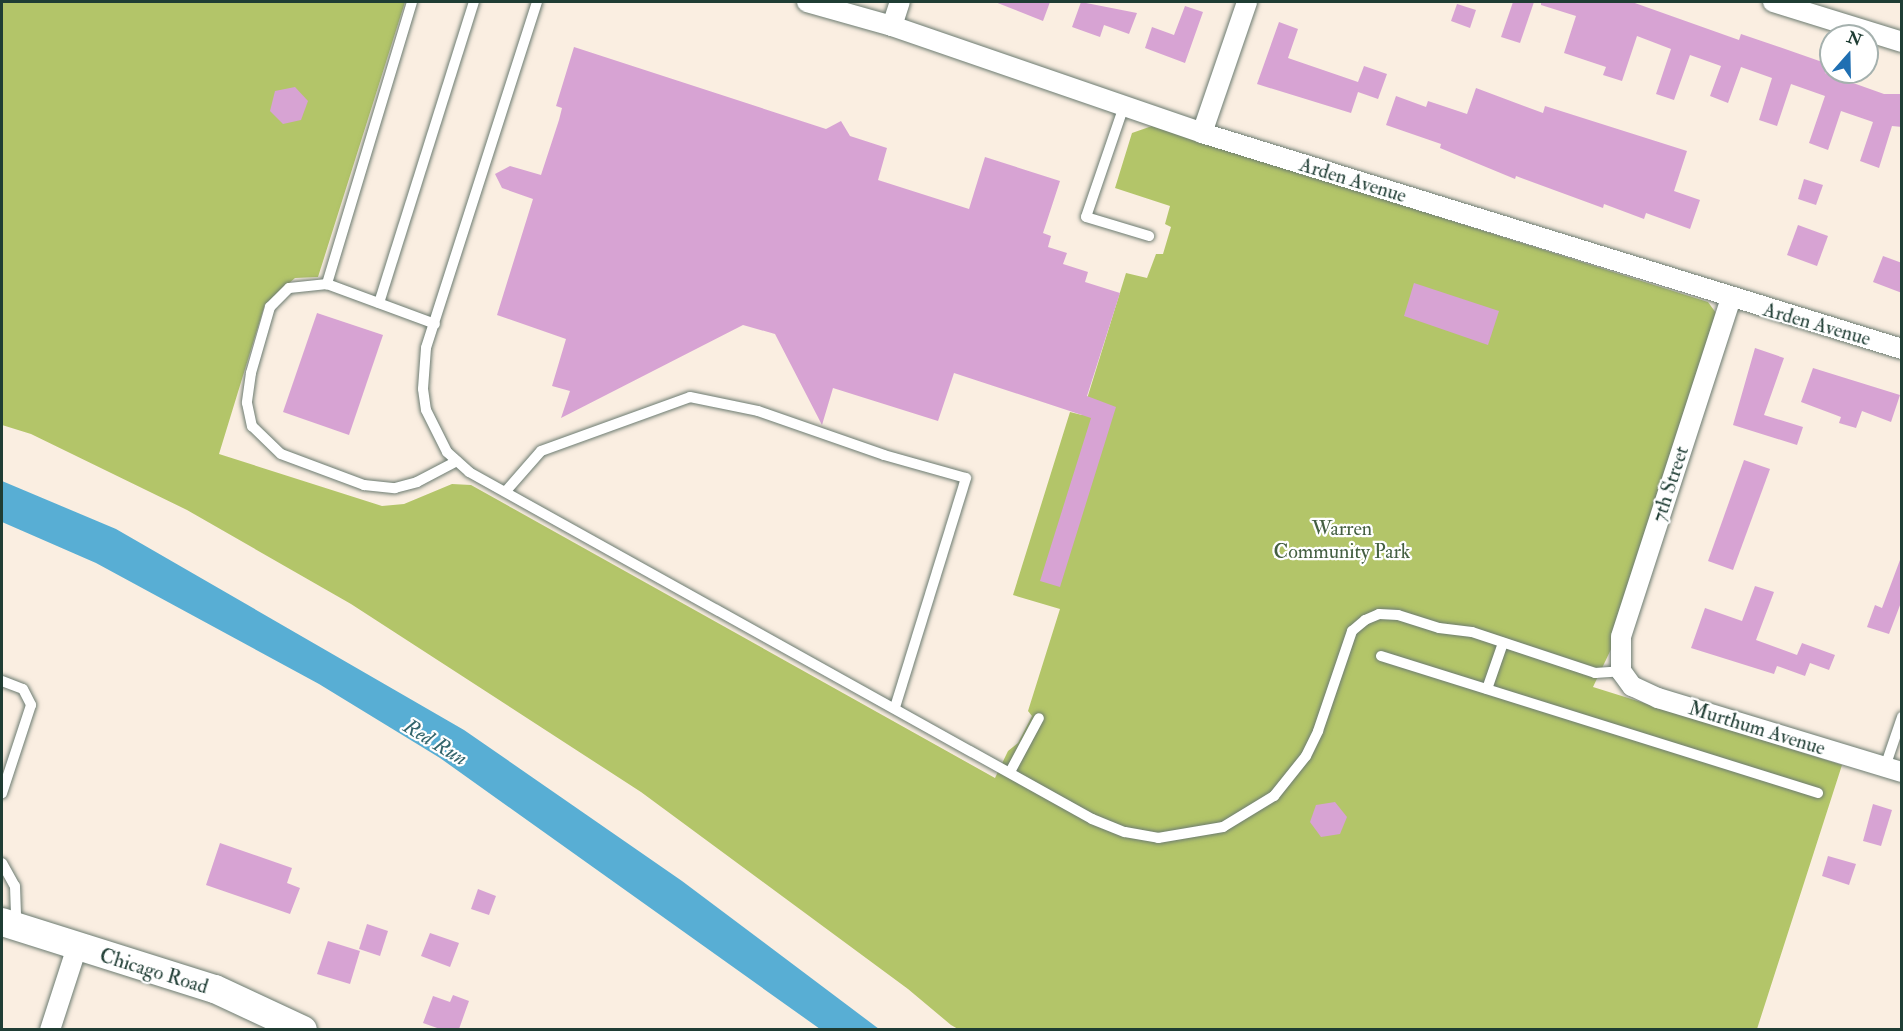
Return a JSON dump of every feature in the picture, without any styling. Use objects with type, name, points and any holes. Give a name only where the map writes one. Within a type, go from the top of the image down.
[{"type":"street","name":"Arden Avenue","points":[[807,2],[892,26],[1203,133],[1902,349]]},
{"type":"street","points":[[892,26],[900,2]]},
{"type":"street","points":[[1203,133],[1247,2]]},
{"type":"street","points":[[1773,2],[1902,42]]},
{"type":"street","name":"7th Street","points":[[1621,671],[1621,637],[1731,298]]},
{"type":"street","name":"Murthum Avenue","points":[[1621,671],[1632,686],[1658,698],[1893,769]]},
{"type":"street","name":"Chicago Road","points":[[9,925],[215,989],[303,1029]]},
{"type":"street","points":[[50,1029],[77,947]]},
{"type":"lane","points":[[327,284],[412,2]]},
{"type":"lane","points":[[379,303],[474,2]]},
{"type":"lane","points":[[534,2],[435,324],[423,371],[426,410],[447,452],[469,472],[1092,819],[1125,832],[1158,838],[1223,827],[1274,796],[1306,756],[1318,731],[1342,652],[1352,631],[1365,620],[1379,614],[1398,615],[1503,643],[1595,673],[1621,671]]},
{"type":"lane","points":[[1124,106],[1086,217],[1149,236]]},
{"type":"lane","points":[[435,324],[327,284],[289,288],[270,308],[251,372],[247,403],[252,426],[281,454],[364,485],[395,488],[417,482],[457,460]]},
{"type":"lane","points":[[506,491],[541,451],[690,397],[758,411],[884,455],[966,478],[894,708]]},
{"type":"lane","points":[[1487,689],[1503,643]]},
{"type":"lane","points":[[1381,656],[1818,793]]},
{"type":"lane","points":[[2,681],[23,689],[31,705],[2,793]]},
{"type":"lane","points":[[1893,769],[1902,717]]},
{"type":"lane","points":[[1010,772],[1039,718]]},
{"type":"lane","points":[[2,863],[15,886],[9,925]]},
{"type":"green space","name":"Warren Community Park","points":[[2,2],[405,2],[318,277],[295,278],[265,304],[219,454],[382,506],[404,504],[452,484],[471,485],[995,778],[1008,751],[1018,743],[1032,716],[1028,711],[1060,609],[1013,595],[1070,412],[1082,415],[1126,273],[1147,278],[1156,254],[1163,254],[1171,227],[1165,224],[1170,206],[1115,188],[1132,133],[1152,126],[1708,302],[1716,313],[1614,643],[1593,687],[1842,765],[1757,1029],[958,1029],[951,1025],[908,989],[641,792],[351,604],[187,510],[31,434],[2,425]]},
{"type":"water","name":"Red Run","points":[[2,481],[116,529],[464,730],[682,881],[879,1029],[820,1029],[440,758],[319,684],[96,563],[2,522]]},
{"type":"building","points":[[995,2],[1050,2],[1043,21]]},
{"type":"building","points":[[1081,2],[1137,13],[1129,34],[1104,25],[1100,37],[1072,27]]},
{"type":"building","points":[[1513,2],[1534,2],[1520,43],[1501,37]]},
{"type":"building","points":[[1541,2],[1632,2],[1739,40],[1741,34],[1819,61],[1819,84],[1856,84],[1884,94],[1902,94],[1902,127],[1892,126],[1879,168],[1860,161],[1873,122],[1841,111],[1828,150],[1809,143],[1825,96],[1791,84],[1777,126],[1759,120],[1772,78],[1741,67],[1728,103],[1710,96],[1721,66],[1690,55],[1674,100],[1656,94],[1671,49],[1637,36],[1622,81],[1603,75],[1606,67],[1564,53],[1576,16],[1541,5]]},
{"type":"building","points":[[1457,4],[1476,10],[1470,28],[1451,21]]},
{"type":"building","points":[[1185,6],[1203,12],[1185,63],[1145,48],[1152,27],[1174,35]]},
{"type":"building","points":[[1279,22],[1298,29],[1288,58],[1358,82],[1364,66],[1387,74],[1378,99],[1358,92],[1351,113],[1257,84]]},
{"type":"building","points":[[574,47],[826,129],[841,121],[850,136],[887,148],[878,180],[969,209],[985,157],[1060,181],[1043,233],[1051,236],[1048,247],[1067,253],[1063,264],[1088,272],[1085,282],[1120,293],[1087,396],[1116,407],[1060,587],[1040,581],[1091,418],[954,373],[938,421],[833,388],[822,425],[775,334],[743,325],[561,418],[570,391],[552,386],[566,339],[497,315],[533,199],[502,188],[495,174],[510,166],[541,175],[559,120],[562,108],[556,106]]},
{"type":"building","points":[[295,87],[308,101],[301,120],[283,124],[270,111],[275,91]]},
{"type":"building","points":[[1476,88],[1543,113],[1545,106],[1687,151],[1674,191],[1700,200],[1690,229],[1646,213],[1644,219],[1604,204],[1603,208],[1516,176],[1515,179],[1440,148],[1441,144],[1386,125],[1396,96],[1426,107],[1428,101],[1467,114]]},
{"type":"building","points":[[1804,179],[1823,185],[1816,205],[1798,199]]},
{"type":"building","points":[[1798,225],[1828,236],[1817,266],[1787,255]]},
{"type":"building","points":[[1883,256],[1902,263],[1902,293],[1873,282]]},
{"type":"building","points":[[1414,283],[1499,311],[1488,345],[1404,316]]},
{"type":"building","points":[[317,313],[383,335],[349,435],[283,412]]},
{"type":"building","points":[[1755,348],[1784,358],[1764,415],[1803,427],[1797,445],[1733,425]]},
{"type":"building","points":[[1813,368],[1900,395],[1891,422],[1862,411],[1856,428],[1839,423],[1841,417],[1801,402]]},
{"type":"building","points":[[1744,460],[1770,469],[1733,570],[1708,561]]},
{"type":"building","points":[[1900,560],[1902,600],[1889,634],[1867,627],[1875,605],[1882,608]]},
{"type":"building","points":[[1755,586],[1774,592],[1756,640],[1797,655],[1802,643],[1835,655],[1829,670],[1810,663],[1805,676],[1777,666],[1774,674],[1691,648],[1705,608],[1742,621]]},
{"type":"building","points":[[1335,802],[1347,817],[1340,834],[1321,837],[1310,822],[1316,805]]},
{"type":"building","points":[[1873,804],[1892,810],[1881,846],[1863,841]]},
{"type":"building","points":[[220,843],[292,868],[287,883],[300,888],[290,914],[206,885]]},
{"type":"building","points":[[1828,856],[1856,864],[1849,885],[1822,876]]},
{"type":"building","points":[[478,889],[496,896],[489,915],[471,909]]},
{"type":"building","points":[[367,924],[388,931],[380,956],[359,949]]},
{"type":"building","points":[[430,933],[459,943],[450,967],[421,956]]},
{"type":"building","points":[[328,941],[360,951],[350,984],[317,974]]},
{"type":"building","points":[[453,995],[469,1001],[459,1029],[440,1029],[423,1023],[433,996],[450,1002]]}]
